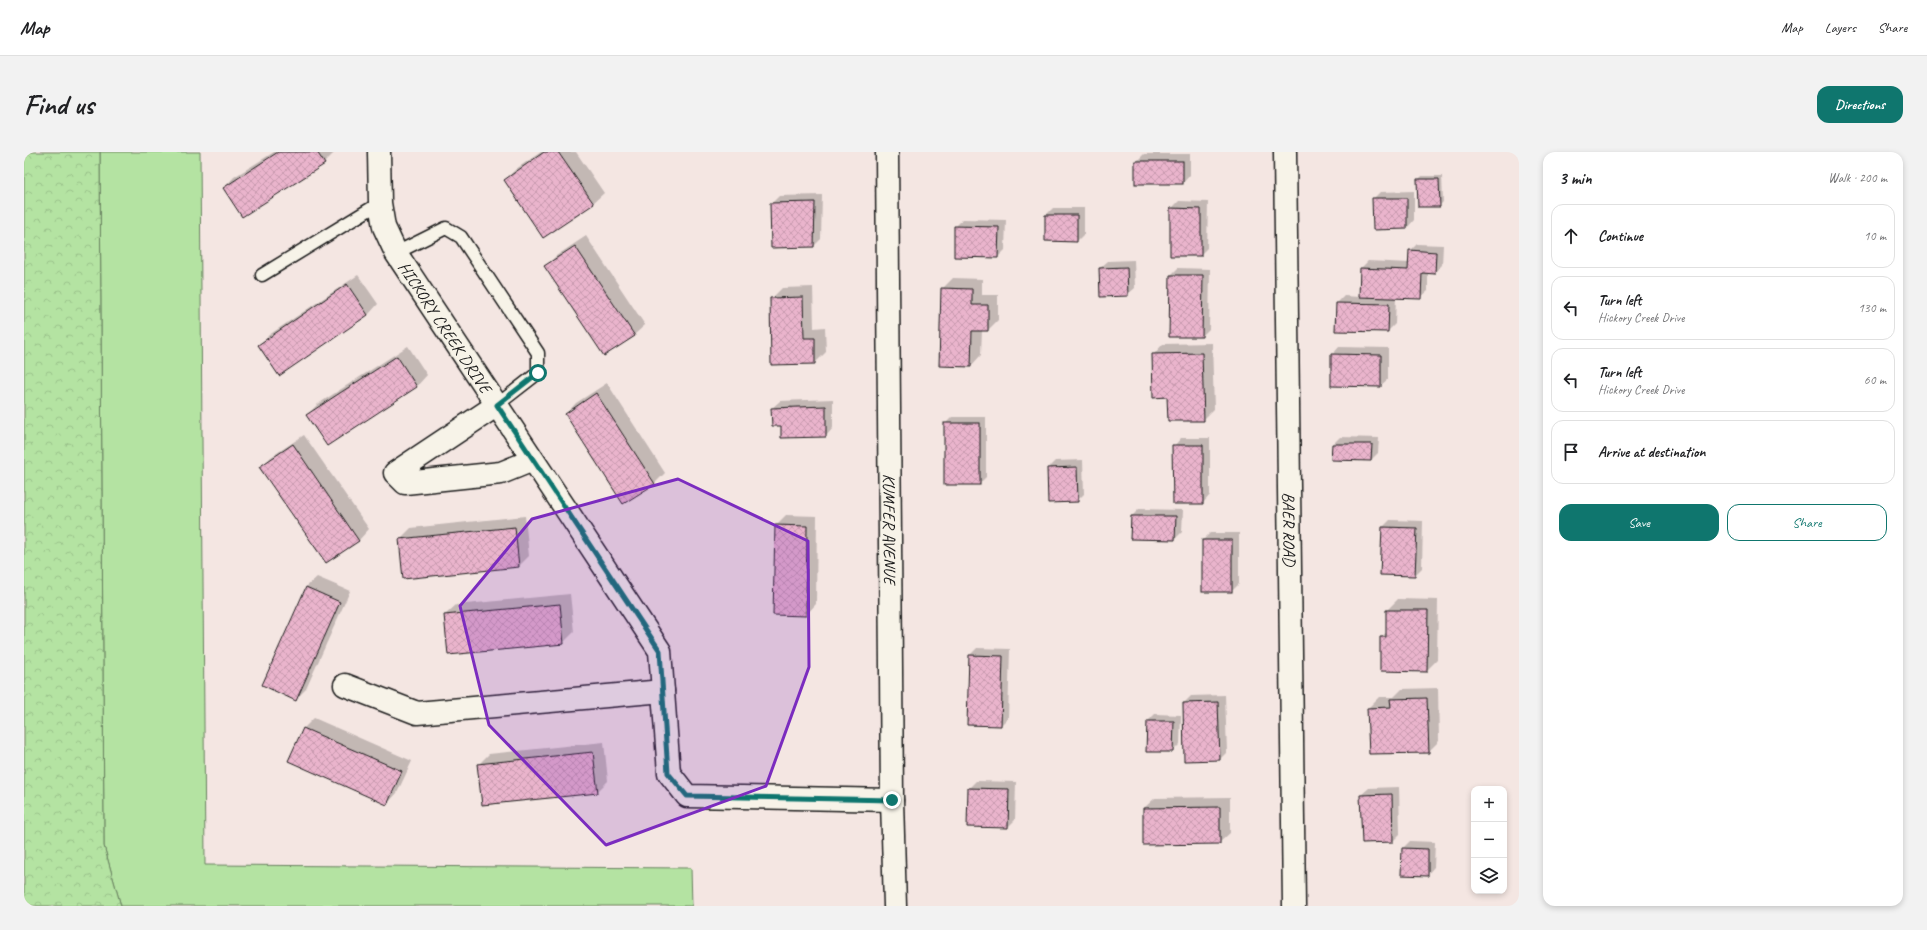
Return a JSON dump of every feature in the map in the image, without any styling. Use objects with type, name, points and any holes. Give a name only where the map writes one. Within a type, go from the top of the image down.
[{"type":"street","name":"HICKORY CREEK DRIVE","points":[[379,152],[380,203],[384,227],[396,253],[660,651],[668,773],[687,796],[892,800]]},
{"type":"street","name":"KUMFER AVENUE","points":[[887,152],[892,800],[895,906]]},
{"type":"street","name":"BAER ROAD","points":[[1285,152],[1294,906]]},
{"type":"street","points":[[497,405],[395,473],[404,483],[501,473],[533,460]]},
{"type":"street","points":[[345,685],[417,713],[663,690]]},
{"type":"lane","points":[[262,275],[380,203]]},
{"type":"lane","points":[[396,253],[446,228],[461,237],[538,353],[538,373],[497,405]]},
{"type":"highlighted area","points":[[678,479],[808,541],[809,667],[766,786],[606,845],[489,725],[460,606],[532,519]]},
{"type":"green space","points":[[24,152],[100,152],[104,846],[121,906],[24,906]]},
{"type":"green space","points":[[100,152],[200,152],[205,865],[691,868],[692,906],[121,906],[104,846]]},
{"type":"building","points":[[278,152],[317,152],[325,164],[242,217],[223,188]]},
{"type":"building","points":[[544,152],[558,152],[594,204],[543,238],[504,180]]},
{"type":"building","points":[[1135,161],[1183,161],[1183,184],[1135,184]]},
{"type":"building","points":[[1417,179],[1439,179],[1440,207],[1418,207]]},
{"type":"building","points":[[1372,198],[1407,198],[1407,229],[1373,230]]},
{"type":"building","points":[[815,202],[814,247],[771,248],[770,203]]},
{"type":"building","points":[[1170,208],[1201,209],[1201,256],[1170,256]]},
{"type":"building","points":[[1045,215],[1077,215],[1077,242],[1045,241]]},
{"type":"building","points":[[954,226],[999,227],[998,258],[954,257]]},
{"type":"building","points":[[575,246],[635,336],[604,356],[544,266]]},
{"type":"building","points":[[1409,250],[1436,252],[1435,274],[1422,273],[1421,299],[1359,297],[1360,268],[1408,270]]},
{"type":"building","points":[[1127,267],[1128,296],[1100,297],[1099,268]]},
{"type":"building","points":[[1170,275],[1203,275],[1202,337],[1169,337]]},
{"type":"building","points":[[347,284],[368,315],[279,376],[258,345]]},
{"type":"building","points":[[941,288],[972,289],[972,305],[988,305],[988,331],[972,331],[971,367],[939,366]]},
{"type":"building","points":[[803,297],[804,338],[815,338],[815,364],[771,365],[770,298]]},
{"type":"building","points":[[1336,303],[1389,304],[1388,332],[1335,331]]},
{"type":"building","points":[[1202,353],[1204,421],[1168,421],[1167,397],[1153,398],[1152,354]]},
{"type":"building","points":[[1331,354],[1381,355],[1381,387],[1331,386]]},
{"type":"building","points":[[397,356],[417,387],[327,446],[306,415]]},
{"type":"building","points":[[596,393],[655,484],[623,504],[565,414]]},
{"type":"building","points":[[826,406],[826,437],[781,438],[781,426],[772,426],[771,408]]},
{"type":"building","points":[[944,423],[980,423],[980,485],[944,485]]},
{"type":"building","points":[[293,444],[359,541],[326,563],[259,467]]},
{"type":"building","points":[[1332,444],[1372,444],[1371,461],[1331,460]]},
{"type":"building","points":[[1172,445],[1203,445],[1203,504],[1173,504]]},
{"type":"building","points":[[1077,467],[1078,502],[1048,503],[1047,468]]},
{"type":"building","points":[[1131,516],[1176,516],[1175,540],[1130,539]]},
{"type":"building","points":[[775,525],[807,526],[806,616],[773,615]]},
{"type":"building","points":[[515,527],[519,567],[403,579],[399,539]]},
{"type":"building","points":[[1382,527],[1417,528],[1415,576],[1380,575]]},
{"type":"building","points":[[1202,540],[1232,540],[1232,592],[1202,592]]},
{"type":"building","points":[[306,587],[340,602],[296,701],[262,685]]},
{"type":"building","points":[[560,604],[564,644],[448,655],[444,615]]},
{"type":"building","points":[[1386,610],[1428,610],[1427,672],[1380,671],[1380,637],[1386,637]]},
{"type":"building","points":[[969,655],[1003,656],[1001,726],[967,725]]},
{"type":"building","points":[[1427,698],[1429,753],[1369,754],[1367,708],[1391,707],[1390,699]]},
{"type":"building","points":[[1218,702],[1220,760],[1184,761],[1183,703]]},
{"type":"building","points":[[1147,721],[1174,721],[1173,752],[1146,752]]},
{"type":"building","points":[[303,728],[402,771],[387,805],[288,761]]},
{"type":"building","points":[[593,752],[598,793],[482,805],[477,764]]},
{"type":"building","points":[[968,788],[1009,789],[1008,828],[967,827]]},
{"type":"building","points":[[1392,794],[1393,842],[1362,843],[1360,795]]},
{"type":"building","points":[[1220,807],[1220,844],[1143,845],[1143,808]]},
{"type":"building","points":[[1402,848],[1428,849],[1428,876],[1401,875]]},
{"type":"route","points":[[538,373],[497,405],[660,651],[668,773],[687,796],[892,800]]}]
